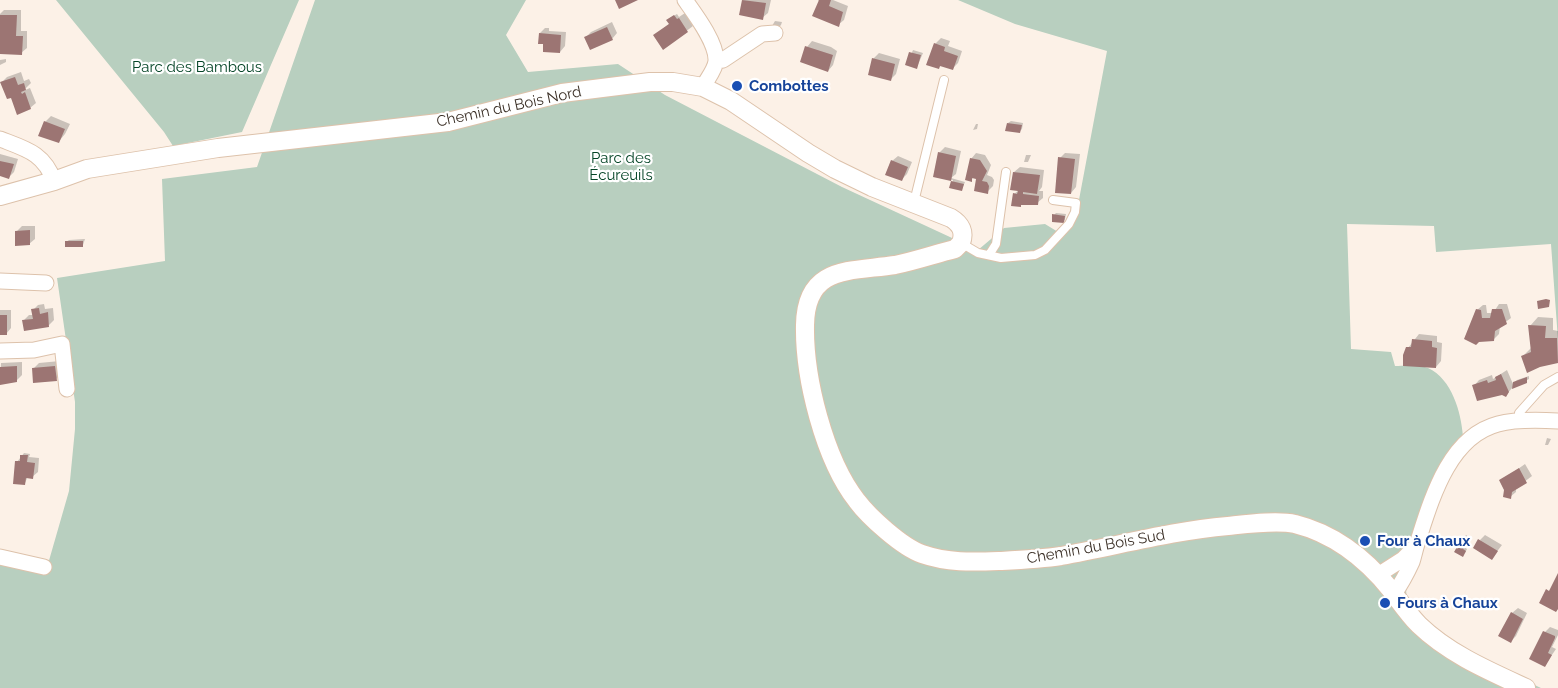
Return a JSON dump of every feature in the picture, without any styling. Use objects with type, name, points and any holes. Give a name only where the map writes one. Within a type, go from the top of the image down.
[{"type":"street","points":[[685,0],[706,32],[716,61],[703,87]]},
{"type":"street","points":[[716,61],[723,60],[762,34],[775,33]]},
{"type":"street","name":"Chemin du Bois Nord","points":[[0,196],[87,169],[218,148],[448,122],[572,92],[650,82],[673,82],[703,87],[731,101],[826,164],[872,187],[951,218],[959,223],[963,231],[958,246]]},
{"type":"street","points":[[0,139],[35,153],[44,161],[54,181]]},
{"type":"street","name":"Chemin du Bois Sud","points":[[958,246],[896,264],[851,270],[832,276],[822,281],[811,293],[806,308],[808,364],[821,425],[833,462],[864,510],[889,532],[918,552],[941,559],[968,563],[1061,556],[1196,529],[1246,524],[1293,524],[1338,541],[1365,561],[1419,625],[1444,645],[1475,664],[1526,688]]},
{"type":"street","points":[[0,281],[46,283]]},
{"type":"street","points":[[0,351],[34,350],[62,344],[67,389]]},
{"type":"street","points":[[1394,594],[1413,560],[1443,474],[1456,454],[1486,428],[1501,423],[1558,421]]},
{"type":"street","points":[[1378,575],[1403,559],[1416,546]]},
{"type":"street","points":[[0,557],[44,567]]},
{"type":"lane","points":[[914,203],[944,80]]},
{"type":"lane","points":[[989,255],[996,244],[1006,172]]},
{"type":"lane","points":[[958,246],[978,253],[1012,258],[1035,255],[1045,250],[1069,224],[1075,212],[1076,202],[1053,200]]},
{"type":"lane","points":[[1520,422],[1519,413],[1544,385],[1558,377]]},
{"type":"green space","name":"Parc des Bambous","points":[[56,0],[299,0],[242,132],[173,146]]},
{"type":"green space","name":"Parc des Écureuils","points":[[315,0],[526,0],[506,35],[528,72],[618,64],[665,95],[842,187],[978,250],[1004,228],[1045,224],[1063,235],[1075,221],[1107,51],[1015,24],[958,0],[1558,0],[1558,340],[1551,244],[1436,252],[1434,226],[1347,224],[1351,349],[1391,352],[1395,366],[1424,367],[1436,373],[1454,397],[1462,427],[1463,436],[1411,566],[1407,596],[1415,611],[1428,625],[1446,638],[1465,651],[1541,688],[0,688],[0,558],[48,564],[69,491],[75,429],[75,402],[57,278],[165,261],[162,179],[257,167]]},
{"type":"building","points":[[615,0],[638,0],[619,9]]},
{"type":"building","points":[[742,0],[766,3],[763,20],[739,15]]},
{"type":"building","points":[[819,0],[831,0],[829,6],[843,12],[839,27],[812,16]]},
{"type":"building","points":[[0,15],[17,15],[16,36],[23,36],[22,55],[0,54]]},
{"type":"building","points":[[674,15],[677,19],[679,18],[688,32],[663,50],[653,35],[669,24],[666,20]]},
{"type":"building","points":[[607,27],[613,40],[590,50],[584,37]]},
{"type":"building","points":[[539,33],[561,35],[560,53],[543,52],[543,44],[538,44]]},
{"type":"building","points":[[934,43],[945,47],[944,51],[958,56],[953,70],[926,65]]},
{"type":"building","points":[[805,46],[833,55],[828,72],[800,62]]},
{"type":"building","points":[[909,52],[921,55],[917,69],[905,65]]},
{"type":"building","points":[[872,58],[895,64],[891,81],[868,75]]},
{"type":"building","points":[[15,77],[18,85],[24,83],[26,90],[21,92],[22,94],[25,92],[31,109],[17,115],[11,98],[7,99],[0,82]]},
{"type":"building","points":[[44,121],[65,129],[59,143],[38,136]]},
{"type":"building","points":[[1007,123],[1022,125],[1020,133],[1005,131]]},
{"type":"building","points":[[938,152],[956,156],[951,181],[933,177]]},
{"type":"building","points":[[1058,157],[1075,159],[1071,194],[1055,193]]},
{"type":"building","points":[[970,158],[980,160],[987,171],[982,181],[987,182],[989,186],[988,194],[974,191],[976,179],[972,178],[972,182],[965,180]]},
{"type":"building","points":[[891,160],[908,167],[902,181],[885,175]]},
{"type":"building","points":[[0,161],[14,164],[9,179],[0,176]]},
{"type":"building","points":[[1013,172],[1040,175],[1037,194],[1023,192],[1023,194],[1039,196],[1038,205],[1011,206],[1013,193],[1017,194],[1018,191],[1010,190]]},
{"type":"building","points":[[951,181],[964,184],[962,191],[949,188]]},
{"type":"building","points":[[1052,214],[1065,216],[1064,223],[1052,222]]},
{"type":"building","points":[[30,230],[30,245],[15,246],[15,231]]},
{"type":"building","points":[[65,241],[83,241],[83,247],[65,247]]},
{"type":"building","points":[[1550,300],[1549,307],[1538,309],[1537,301]]},
{"type":"building","points":[[39,308],[40,314],[48,312],[49,327],[24,331],[22,320],[33,319],[31,309]]},
{"type":"building","points":[[1476,309],[1481,310],[1482,318],[1490,318],[1492,309],[1502,309],[1507,324],[1495,331],[1494,341],[1479,342],[1476,345],[1464,339]]},
{"type":"building","points":[[0,315],[7,315],[7,335],[0,335]]},
{"type":"building","points":[[1528,325],[1546,326],[1545,338],[1557,338],[1558,363],[1527,373],[1521,356],[1531,352]]},
{"type":"building","points":[[1412,339],[1432,341],[1432,347],[1437,348],[1436,368],[1403,366],[1403,355],[1406,347],[1411,347]]},
{"type":"building","points":[[17,366],[17,382],[0,385],[0,367]]},
{"type":"building","points":[[55,366],[57,381],[33,383],[32,368]]},
{"type":"building","points":[[1501,374],[1509,392],[1506,397],[1502,395],[1477,401],[1472,385],[1487,380],[1488,383],[1496,380],[1495,377]]},
{"type":"building","points":[[1527,377],[1527,383],[1512,389],[1513,382]]},
{"type":"building","points":[[20,455],[28,455],[27,462],[35,463],[33,479],[26,478],[25,485],[13,484],[15,461],[20,461]]},
{"type":"building","points":[[1519,468],[1527,483],[1512,492],[1511,499],[1503,497],[1504,490],[1499,480]]},
{"type":"building","points":[[1463,537],[1468,540],[1463,549],[1466,551],[1463,557],[1454,552]]},
{"type":"building","points":[[1478,539],[1498,551],[1492,560],[1473,548]]},
{"type":"building","points":[[1558,573],[1558,609],[1556,612],[1539,603],[1546,589],[1549,591]]},
{"type":"building","points":[[1511,612],[1523,619],[1511,643],[1498,636]]},
{"type":"building","points":[[1543,631],[1555,636],[1548,653],[1552,655],[1545,667],[1529,659]]},
{"type":"place","name":"Combottes","points":[[737,86]]},
{"type":"place","name":"Four à Chaux","points":[[1365,541]]},
{"type":"place","name":"Fours à Chaux","points":[[1385,603]]}]
